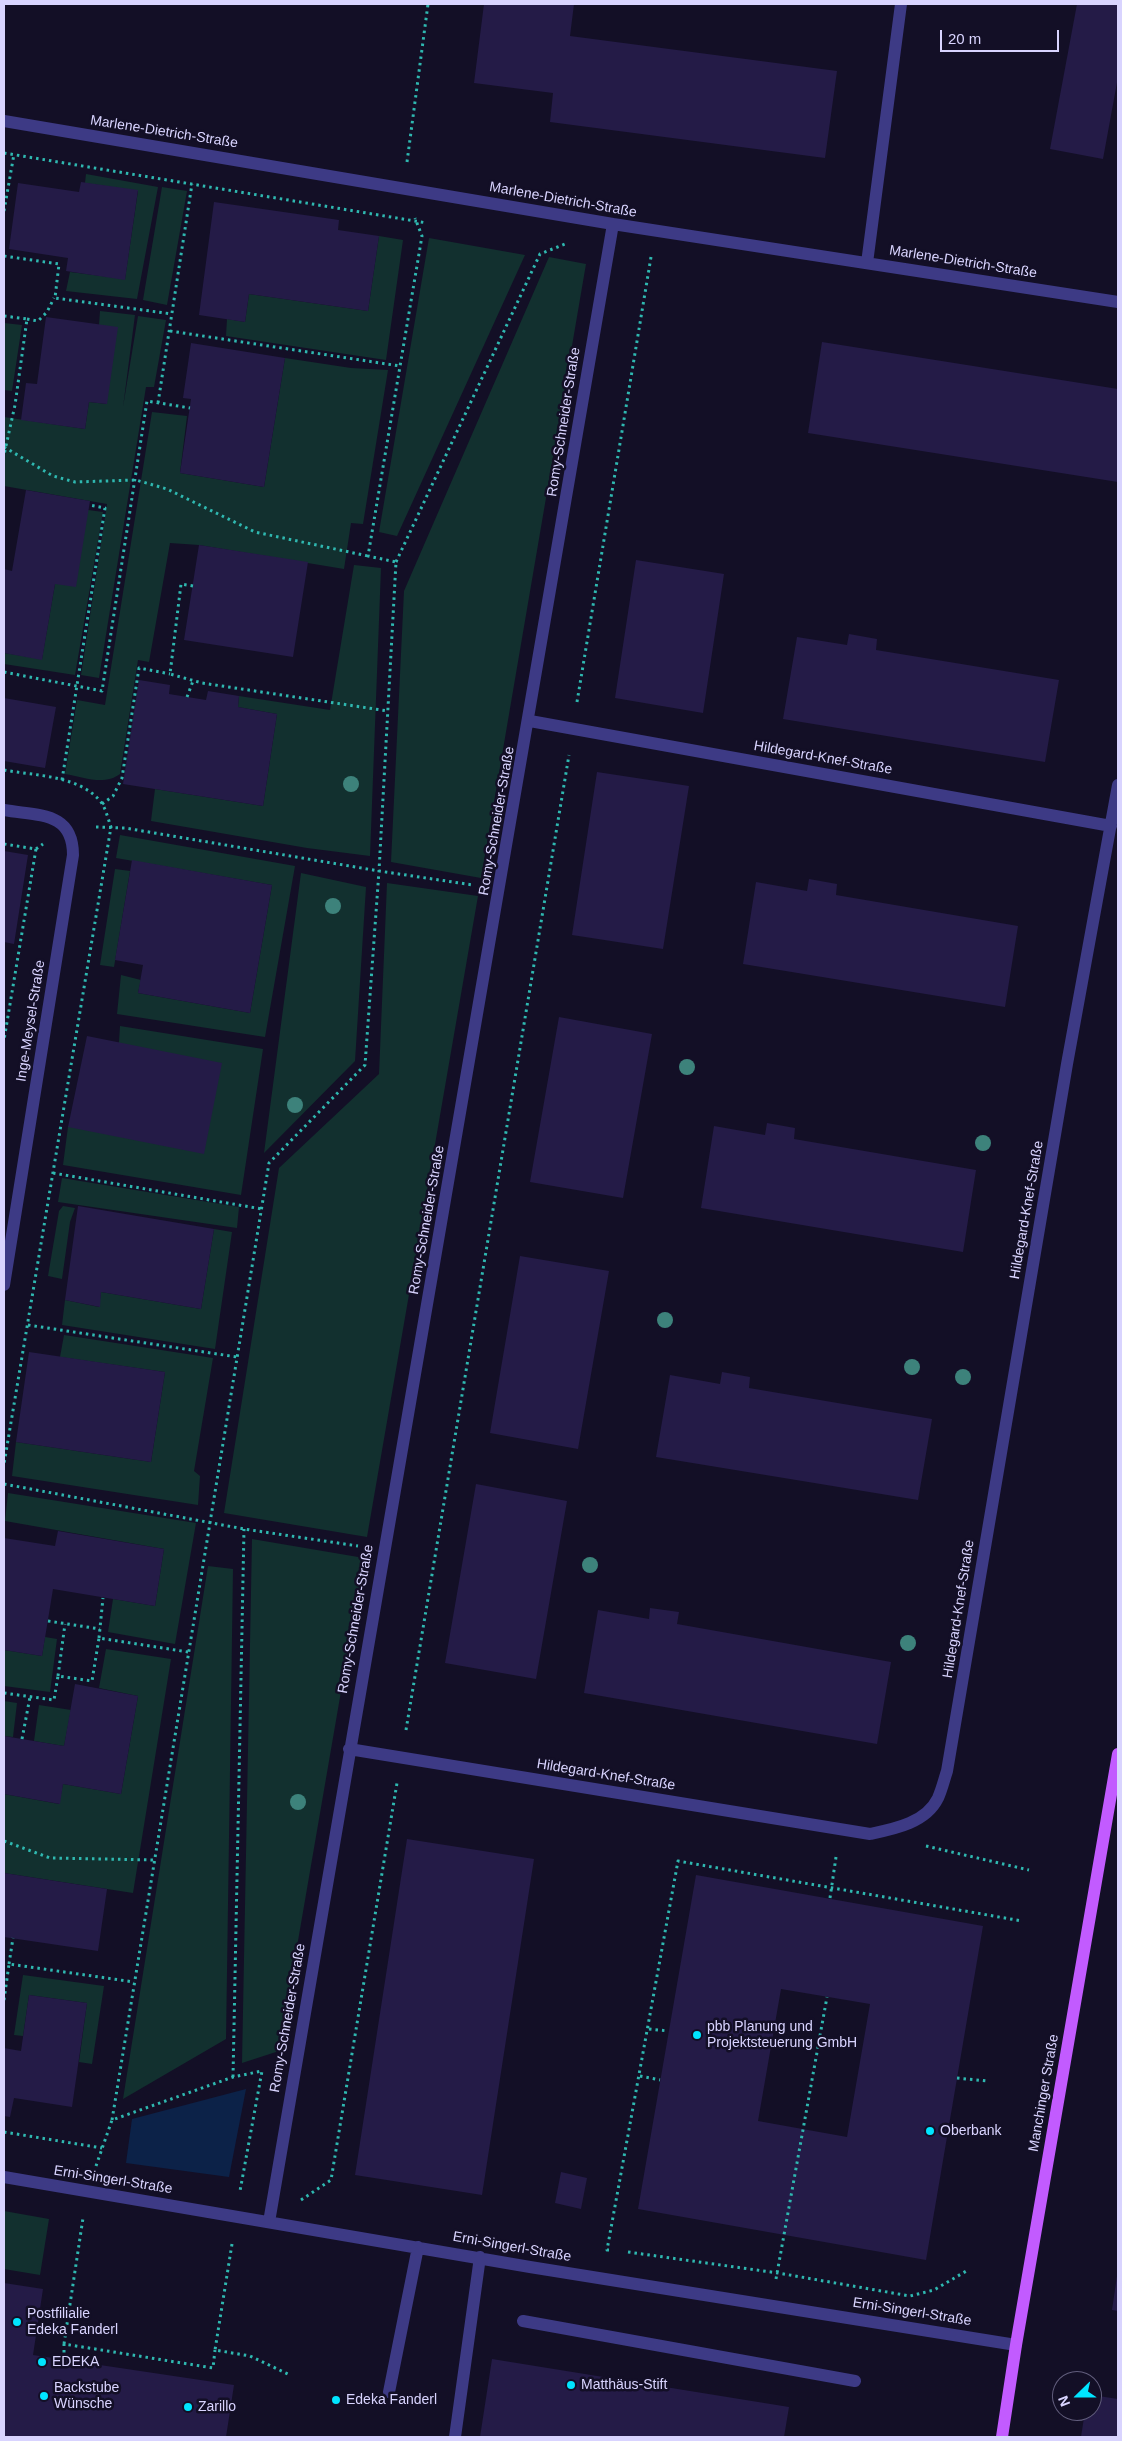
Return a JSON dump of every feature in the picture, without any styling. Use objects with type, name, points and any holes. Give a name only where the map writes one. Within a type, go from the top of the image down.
[{"type":"main road","name":"Manchinger Straße","points":[[1002,2437],[1016,2344],[1118,1754]]},
{"type":"street","points":[[867,263],[901,4]]},
{"type":"street","name":"Marlene-Dietrich-Straße","points":[[4,121],[403,187],[612,224],[1118,302]]},
{"type":"street","name":"Romy-Schneider-Straße","points":[[269,2222],[349,1749],[530,721],[612,224]]},
{"type":"street","name":"Hildegard-Knef-Straße","points":[[530,721],[1111,826]]},
{"type":"street","name":"Hildegard-Knef-Straße","points":[[349,1749],[870,1834],[897,1829],[920,1818],[938,1800],[947,1771],[1067,1064],[1118,785]]},
{"type":"street","points":[[4,810],[57,820],[67,827]]},
{"type":"street","name":"Inge-Meysel-Straße","points":[[4,1286],[73,855],[73,841],[67,827]]},
{"type":"street","name":"Erni-Singerl-Straße","points":[[4,2177],[418,2246],[530,2267],[1016,2344]]},
{"type":"street","points":[[389,2392],[418,2246]]},
{"type":"street","points":[[455,2437],[480,2257]]},
{"type":"street","points":[[523,2321],[855,2381]]},
{"type":"path","points":[[368,556],[422,236],[403,187],[428,4]]},
{"type":"path","points":[[4,153],[435,224]]},
{"type":"path","points":[[4,211],[14,154]]},
{"type":"path","points":[[158,403],[192,184]]},
{"type":"path","points":[[64,2359],[64,2344],[88,2191],[112,2120],[269,1163],[365,1065],[379,871],[396,562],[540,254],[612,224]]},
{"type":"path","points":[[269,2222],[331,2180],[656,231]]},
{"type":"path","points":[[556,242],[566,244]]},
{"type":"path","points":[[4,256],[59,264],[54,298],[47,312],[38,320],[4,316]]},
{"type":"path","points":[[54,298],[172,314]]},
{"type":"path","points":[[4,455],[4,448],[15,405],[27,319]]},
{"type":"path","points":[[170,331],[400,366]]},
{"type":"path","points":[[4,672],[102,691],[147,401],[190,408]]},
{"type":"path","points":[[4,448],[53,476],[75,482],[136,480],[167,489],[255,532],[396,562]]},
{"type":"path","points":[[62,780],[105,508],[89,505]]},
{"type":"path","points":[[170,674],[181,584],[193,586]]},
{"type":"path","points":[[102,804],[113,796],[122,778],[139,668],[193,681],[388,711]]},
{"type":"path","points":[[187,697],[193,681]]},
{"type":"path","points":[[4,770],[62,780],[86,787],[102,804],[111,827],[4,1464]]},
{"type":"path","points":[[67,827],[125,828],[379,871],[501,889]]},
{"type":"path","points":[[4,844],[36,849],[4,1040]]},
{"type":"path","points":[[22,1168],[262,1209]]},
{"type":"path","points":[[28,1324],[237,1357]]},
{"type":"path","points":[[4,1484],[244,1530],[384,1550]]},
{"type":"path","points":[[233,2077],[244,1530]]},
{"type":"path","points":[[58,1676],[92,1681],[100,1638],[103,1598]]},
{"type":"path","points":[[48,1621],[100,1629]]},
{"type":"path","points":[[4,1693],[54,1700],[65,1624]]},
{"type":"path","points":[[100,1638],[188,1652]]},
{"type":"path","points":[[22,1739],[30,1697]]},
{"type":"path","points":[[830,1898],[841,1829]]},
{"type":"path","points":[[4,1841],[50,1858],[154,1860]]},
{"type":"path","points":[[916,1844],[1029,1870]]},
{"type":"path","points":[[616,2251],[607,2250],[649,2029],[678,1862],[1022,1921]]},
{"type":"path","points":[[4,2000],[14,1938]]},
{"type":"path","points":[[9,1964],[134,1982]]},
{"type":"path","points":[[771,2304],[827,1997]]},
{"type":"path","points":[[649,2029],[668,2031]]},
{"type":"path","points":[[64,2344],[212,2368],[236,2216],[262,2071],[233,2077],[112,2120]]},
{"type":"path","points":[[640,2076],[660,2080]]},
{"type":"path","points":[[957,2078],[987,2081]]},
{"type":"path","points":[[4,2132],[102,2148]]},
{"type":"path","points":[[626,2252],[778,2272],[910,2296],[934,2290],[968,2270]]},
{"type":"path","points":[[215,2350],[250,2356],[290,2375]]},
{"type":"green space","points":[[86,174],[158,187],[137,299],[66,291],[70,272],[125,279],[138,191],[85,183]]},
{"type":"green space","points":[[162,187],[187,191],[167,305],[143,300]]},
{"type":"green space","points":[[379,236],[403,240],[386,360],[226,336],[227,319],[245,322],[249,294],[368,311]]},
{"type":"green space","points":[[429,238],[525,255],[397,536],[379,532]]},
{"type":"green space","points":[[549,257],[586,264],[481,878],[391,862],[404,591]]},
{"type":"green space","points":[[100,311],[135,315],[123,407],[138,316],[166,320],[154,387],[146,387],[99,678],[81,675],[107,504],[4,486],[4,417],[85,429],[89,402],[107,404],[99,325]]},
{"type":"green space","points":[[4,323],[22,325],[12,391],[4,390]]},
{"type":"green space","points":[[285,358],[351,368],[388,370],[363,524],[351,523],[344,569],[199,545],[170,543],[149,662],[138,660],[120,774],[114,778],[101,780],[65,774],[77,700],[105,705],[152,412],[187,416],[180,473],[264,487]]},
{"type":"green space","points":[[88,510],[103,512],[75,675],[4,664],[4,653],[42,659],[55,584]]},
{"type":"green space","points":[[354,565],[381,568],[370,856],[307,848],[151,821],[155,789],[263,806],[277,714],[238,707],[239,696],[330,710]]},
{"type":"green space","points":[[120,835],[295,866],[265,1037],[117,1014],[121,975],[141,980],[138,993],[250,1013],[272,885],[116,858]]},
{"type":"green space","points":[[115,869],[130,871],[114,967],[100,965]]},
{"type":"green space","points":[[301,873],[366,887],[355,1061],[264,1153]]},
{"type":"green space","points":[[387,883],[478,896],[367,1537],[224,1513],[279,1168],[379,1074]]},
{"type":"green space","points":[[120,1026],[263,1049],[241,1195],[63,1165],[68,1127],[119,1042]]},
{"type":"green space","points":[[62,1178],[239,1207],[237,1228],[58,1202]]},
{"type":"green space","points":[[63,1206],[75,1208],[70,1222],[62,1279],[48,1276],[59,1211]]},
{"type":"green space","points":[[214,1229],[232,1232],[215,1349],[62,1325],[65,1300],[99,1307],[101,1292],[201,1309]]},
{"type":"green space","points":[[64,1335],[213,1358],[194,1471],[200,1476],[198,1505],[12,1476],[16,1442],[151,1462],[165,1372],[60,1357]]},
{"type":"green space","points":[[8,1493],[196,1523],[175,1644],[108,1632],[113,1599],[155,1606],[164,1549],[5,1521]]},
{"type":"green space","points":[[252,1539],[364,1558],[279,2051],[242,2063]]},
{"type":"green space","points":[[208,1566],[233,1569],[226,2039],[123,2099]]},
{"type":"green space","points":[[45,1637],[57,1639],[50,1692],[4,1686],[4,1650],[42,1656]]},
{"type":"green space","points":[[106,1649],[171,1659],[133,1893],[4,1873],[4,1794],[59,1804],[63,1784],[121,1794],[138,1696],[99,1688]]},
{"type":"green space","points":[[4,1701],[17,1703],[13,1737],[4,1736]]},
{"type":"green space","points":[[39,1705],[71,1710],[64,1746],[34,1741]]},
{"type":"green space","points":[[23,1975],[104,1986],[92,2064],[79,2062],[87,2003],[29,1995],[23,2036],[14,2035]]},
{"type":"green space","points":[[4,2211],[49,2219],[40,2275],[4,2269]]},
{"type":"water","points":[[246,2089],[229,2177],[126,2163],[132,2119]]},
{"type":"building","points":[[484,4],[574,4],[570,36],[837,71],[825,158],[550,122],[553,93],[474,83]]},
{"type":"building","points":[[1077,4],[1118,4],[1118,77],[1103,159],[1050,149]]},
{"type":"building","points":[[81,182],[138,190],[125,280],[66,271],[68,258],[9,249],[18,183],[79,192]]},
{"type":"building","points":[[214,202],[339,220],[338,230],[379,236],[368,311],[249,294],[245,322],[199,315]]},
{"type":"building","points":[[46,317],[118,327],[107,404],[89,402],[85,429],[21,420],[26,383],[37,384]]},
{"type":"building","points":[[822,342],[1118,389],[1118,482],[808,433]]},
{"type":"building","points":[[191,343],[285,358],[264,487],[180,473],[191,399],[183,398]]},
{"type":"building","points":[[26,490],[90,501],[76,587],[55,584],[42,660],[4,653],[4,569],[12,571]]},
{"type":"building","points":[[199,545],[308,562],[293,657],[184,640]]},
{"type":"building","points":[[636,560],[724,574],[703,713],[615,698]]},
{"type":"building","points":[[849,634],[877,639],[876,650],[1059,680],[1045,762],[783,719],[797,637],[847,645]]},
{"type":"building","points":[[139,680],[170,685],[169,694],[206,700],[208,691],[239,696],[238,707],[277,714],[263,806],[123,784]]},
{"type":"building","points":[[4,698],[56,707],[45,768],[4,761]]},
{"type":"building","points":[[597,772],[689,786],[663,949],[572,935]]},
{"type":"building","points":[[4,851],[28,855],[14,944],[4,942]]},
{"type":"building","points":[[132,860],[272,885],[250,1013],[138,993],[143,965],[115,960]]},
{"type":"building","points":[[809,879],[837,884],[836,895],[1018,926],[1005,1007],[743,964],[756,882],[807,891]]},
{"type":"building","points":[[559,1017],[652,1034],[623,1198],[530,1182]]},
{"type":"building","points":[[87,1036],[222,1063],[204,1154],[68,1127]]},
{"type":"building","points":[[767,1123],[795,1128],[794,1139],[976,1170],[963,1252],[701,1208],[714,1126],[765,1135]]},
{"type":"building","points":[[78,1206],[214,1229],[201,1309],[101,1292],[100,1307],[65,1300]]},
{"type":"building","points":[[520,1256],[609,1271],[578,1449],[490,1433]]},
{"type":"building","points":[[29,1352],[165,1372],[151,1462],[16,1442]]},
{"type":"building","points":[[722,1372],[750,1377],[749,1388],[932,1419],[918,1500],[656,1457],[670,1375],[720,1384]]},
{"type":"building","points":[[476,1484],[567,1501],[536,1679],[445,1663]]},
{"type":"building","points":[[58,1531],[164,1549],[155,1606],[53,1589],[42,1656],[4,1650],[4,1538],[55,1546]]},
{"type":"building","points":[[650,1608],[679,1612],[677,1624],[891,1662],[877,1744],[584,1693],[598,1610],[649,1619]]},
{"type":"building","points":[[75,1684],[138,1696],[121,1794],[63,1784],[60,1804],[4,1794],[4,1736],[64,1746]]},
{"type":"building","points":[[407,1839],[534,1859],[482,2195],[355,2175]]},
{"type":"building","points":[[4,1873],[107,1889],[98,1951],[4,1937]]},
{"type":"building","points":[[696,1875],[983,1926],[926,2260],[638,2209]],"holes":[[[781,1989],[870,2004],[847,2137],[758,2121]]]},
{"type":"building","points":[[29,1995],[87,2003],[72,2107],[14,2098],[10,2117],[4,2116],[4,2048],[21,2051]]},
{"type":"building","points":[[561,2172],[587,2178],[581,2209],[555,2203]]},
{"type":"building","points":[[1118,2276],[1118,2311],[1112,2310]]},
{"type":"building","points":[[4,2283],[43,2289],[33,2355],[234,2385],[226,2437],[4,2437]]},
{"type":"building","name":"Matthäus-Stift","points":[[492,2359],[789,2407],[784,2437],[480,2437]]},
{"type":"building","points":[[1102,2397],[1118,2399],[1118,2437],[1081,2437],[1083,2421],[1102,2421]]},
{"type":"place","name":"pbb Planung und Projektsteuerung GmbH","points":[[697,2035]]},
{"type":"place","name":"Oberbank","points":[[930,2131]]},
{"type":"place","name":"Postfilialie Edeka Fanderl","points":[[17,2322]]},
{"type":"place","name":"EDEKA","points":[[42,2362]]},
{"type":"place","name":"Matthäus-Stift","points":[[571,2385]]},
{"type":"place","name":"Backstube Wünsche","points":[[44,2396]]},
{"type":"place","name":"Edeka Fanderl","points":[[336,2400]]},
{"type":"place","name":"Zarillo","points":[[188,2407]]}]
